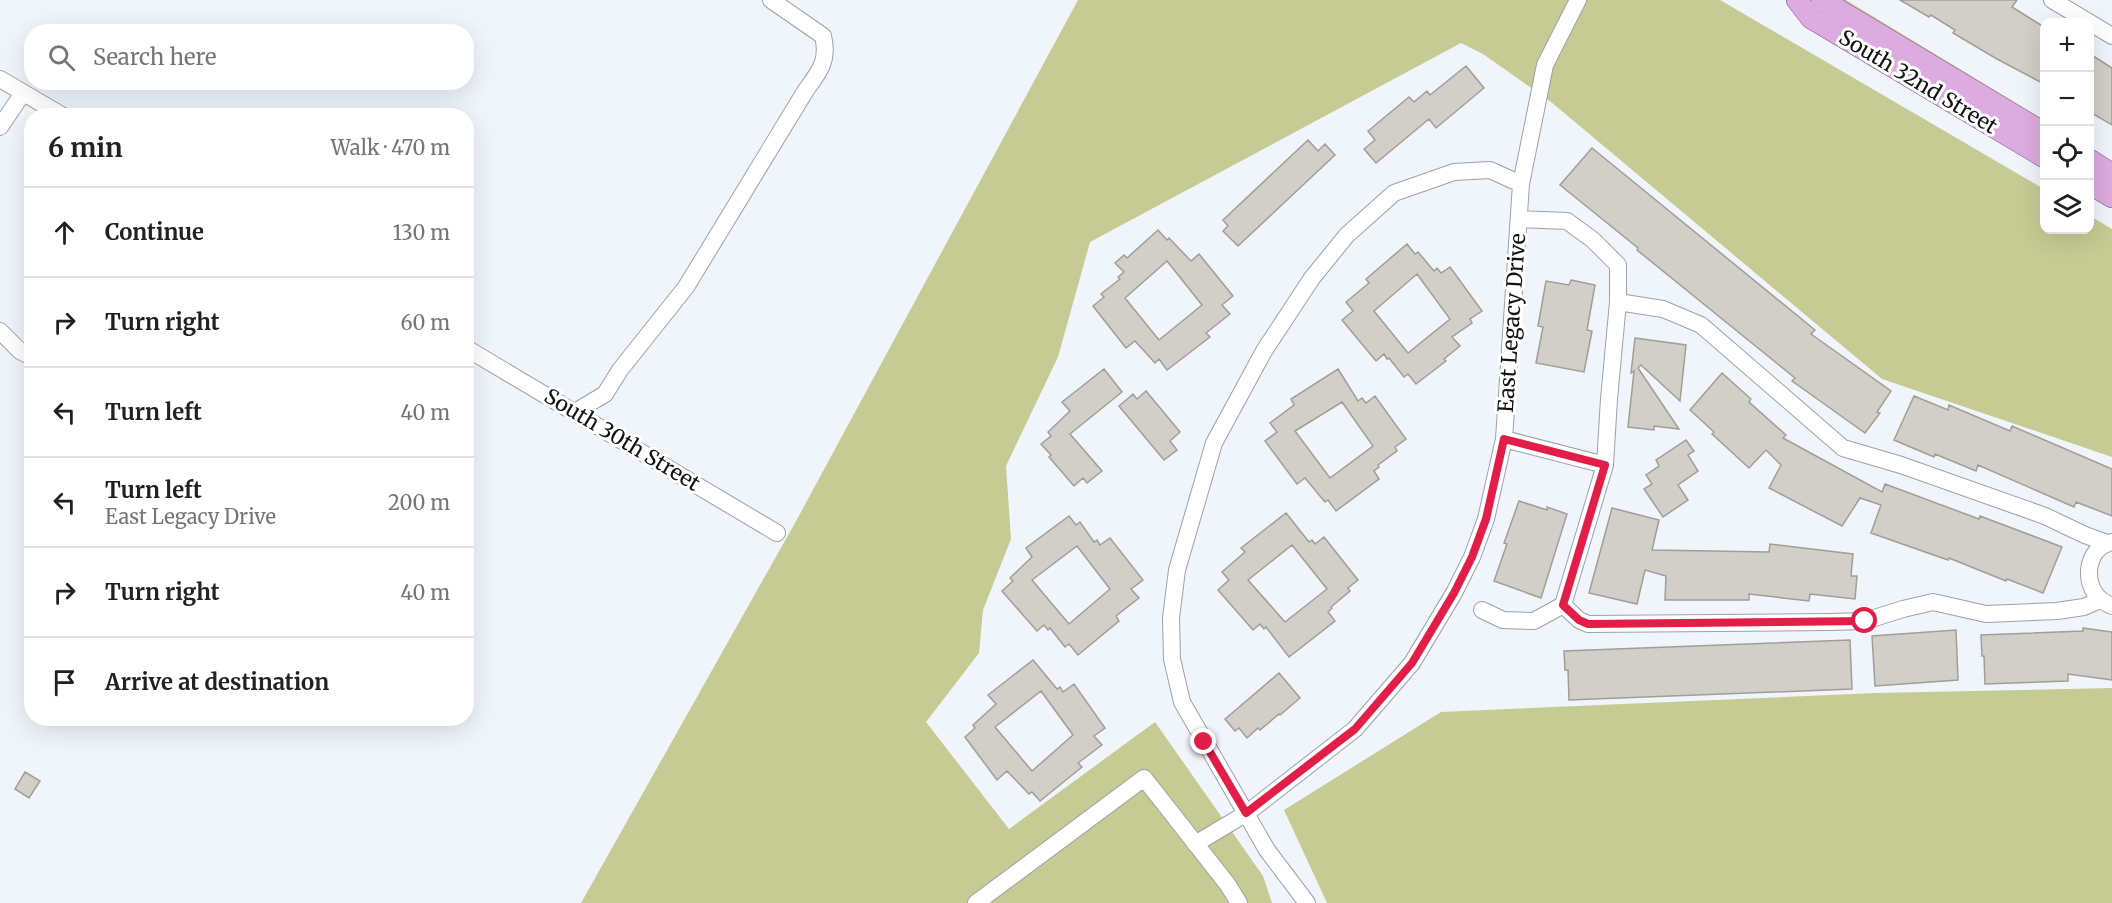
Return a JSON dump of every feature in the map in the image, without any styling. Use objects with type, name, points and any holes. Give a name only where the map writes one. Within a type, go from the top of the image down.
[{"type":"main road","name":"South 32nd Street","points":[[1797,0],[1811,18],[2040,155]]},
{"type":"main road","name":"South 32nd Street","points":[[1822,0],[2040,131]]},
{"type":"main road","points":[[2094,163],[2112,174]]},
{"type":"main road","points":[[2094,186],[2112,197]]},
{"type":"street","points":[[574,412],[605,394],[620,370],[686,287],[806,90],[822,68],[826,49],[824,36],[771,0]]},
{"type":"street","name":"East Legacy Drive","points":[[1195,844],[1246,813],[1355,729],[1412,663],[1454,593],[1472,557],[1486,519],[1504,439],[1521,184],[1545,65],[1578,0]]},
{"type":"street","points":[[2052,0],[2112,36]]},
{"type":"street","points":[[0,79],[49,108]]},
{"type":"street","points":[[0,127],[23,93]]},
{"type":"street","points":[[1307,903],[1267,850],[1182,702],[1172,659],[1171,618],[1178,570],[1214,443],[1264,351],[1312,278],[1347,235],[1394,193],[1454,172],[1490,170],[1521,184]]},
{"type":"street","points":[[1482,610],[1503,620],[1534,621],[1563,605],[1605,465],[1618,302],[1618,265],[1593,240],[1568,221],[1519,219]]},
{"type":"street","points":[[1618,302],[1663,309],[1701,325],[1843,448],[1902,465],[2045,516],[2085,535],[2109,542]]},
{"type":"street","points":[[0,331],[24,353]]},
{"type":"street","name":"South 30th Street","points":[[474,356],[574,412],[777,533]]},
{"type":"street","points":[[1504,439],[1605,465]]},
{"type":"street","points":[[2106,603],[2090,586],[2088,570],[2094,554],[2109,542]]},
{"type":"street","points":[[1563,605],[1579,620],[1588,624],[1865,621],[1933,602],[1986,614],[2058,611],[2106,603]]},
{"type":"street","points":[[976,903],[1144,777],[1228,885],[1239,903]]},
{"type":"street","points":[[1289,877],[1291,903]]},
{"type":"green space","points":[[1078,0],[1720,0],[2040,187],[2040,234],[2094,234],[2094,218],[2112,229],[2112,457],[1882,379],[1551,102],[1483,54],[1461,43],[1090,242],[1058,357],[1006,466],[1011,539],[983,610],[979,653],[926,722],[1009,829],[1155,722],[1263,876],[1272,903],[581,903],[795,523]]},
{"type":"green space","points":[[1840,0],[1846,0],[2040,118],[2040,121]]},
{"type":"green space","points":[[2112,688],[2112,903],[1327,903],[1284,810],[1441,712],[1876,693]]},
{"type":"building","points":[[1900,0],[2017,0],[2012,7],[2040,24],[2040,82],[1953,33],[1955,30],[1931,15],[1929,17]]},
{"type":"building","points":[[2094,57],[2112,68],[2112,125],[2094,114]]},
{"type":"building","points":[[1466,66],[1484,88],[1436,128],[1429,119],[1376,163],[1364,149],[1375,140],[1368,131],[1409,97],[1414,102],[1427,91],[1430,95]]},
{"type":"building","points":[[1308,140],[1318,151],[1325,144],[1335,155],[1238,246],[1223,231],[1228,226],[1223,220]]},
{"type":"building","points":[[1592,148],[1815,330],[1811,334],[1891,391],[1877,412],[1880,413],[1865,433],[1792,381],[1795,378],[1560,185]]},
{"type":"building","points":[[1158,230],[1191,261],[1199,254],[1233,296],[1222,305],[1230,314],[1206,333],[1210,337],[1167,370],[1159,359],[1155,363],[1135,341],[1126,348],[1093,306],[1104,297],[1101,294],[1120,279],[1118,277],[1124,272],[1115,263],[1124,255],[1127,258]],"holes":[[[1167,261],[1202,305],[1159,340],[1125,298]]]},
{"type":"building","points":[[1407,244],[1415,254],[1418,252],[1434,271],[1437,268],[1441,273],[1450,267],[1482,311],[1470,319],[1472,323],[1452,337],[1460,346],[1444,359],[1446,361],[1416,384],[1408,374],[1404,377],[1384,354],[1376,361],[1342,320],[1353,311],[1346,302],[1369,283],[1366,279]],"holes":[[[1417,274],[1450,319],[1408,353],[1374,311]]]},
{"type":"building","points":[[1571,280],[1595,285],[1587,330],[1592,331],[1584,372],[1536,363],[1543,327],[1538,326],[1546,281],[1569,285]]},
{"type":"building","points":[[1635,338],[1686,345],[1680,401],[1641,365],[1638,368],[1679,429],[1654,426],[1654,430],[1628,427]]},
{"type":"building","points":[[1104,369],[1122,392],[1070,434],[1102,471],[1087,483],[1083,478],[1074,486],[1041,444],[1051,436],[1048,432],[1070,411],[1062,402]]},
{"type":"building","points":[[1338,369],[1358,401],[1362,398],[1366,403],[1375,396],[1406,439],[1395,447],[1397,451],[1378,465],[1379,467],[1374,471],[1379,479],[1336,511],[1328,500],[1325,502],[1305,478],[1297,484],[1265,441],[1277,432],[1270,423],[1294,405],[1291,399]],"holes":[[[1342,402],[1373,446],[1330,478],[1295,431]]]},
{"type":"building","points":[[1722,373],[1751,399],[1749,402],[1786,435],[1783,438],[1882,492],[1885,484],[2062,547],[2043,593],[1949,558],[1948,560],[1871,533],[1881,505],[1860,498],[1842,526],[1769,488],[1781,465],[1766,450],[1749,468],[1690,410]]},
{"type":"building","points":[[1146,391],[1180,432],[1170,441],[1177,450],[1164,460],[1119,406],[1133,394],[1137,399]]},
{"type":"building","points":[[1914,396],[1948,410],[1949,405],[2010,431],[2012,426],[2112,469],[2112,516],[2076,502],[2074,507],[1978,465],[1976,471],[1894,440]]},
{"type":"building","points":[[1686,440],[1694,451],[1688,455],[1698,471],[1678,485],[1688,500],[1663,517],[1644,489],[1652,484],[1646,475],[1659,466],[1656,460]]},
{"type":"building","points":[[1519,501],[1567,514],[1541,598],[1494,581]]},
{"type":"building","points":[[1612,508],[1659,520],[1652,550],[1769,552],[1770,544],[1853,554],[1851,576],[1857,576],[1855,599],[1810,594],[1809,601],[1749,594],[1749,600],[1665,600],[1666,576],[1645,570],[1637,604],[1589,593]]},
{"type":"building","points":[[1286,513],[1309,542],[1312,540],[1315,544],[1324,537],[1358,580],[1348,588],[1350,591],[1328,612],[1335,621],[1289,657],[1266,627],[1264,629],[1260,624],[1253,630],[1218,590],[1229,580],[1222,572],[1245,552],[1241,548]],"holes":[[[1292,545],[1327,589],[1285,622],[1248,580]]]},
{"type":"building","points":[[1069,516],[1076,525],[1080,522],[1094,542],[1097,540],[1100,545],[1110,538],[1143,580],[1131,589],[1139,598],[1116,616],[1119,621],[1078,655],[1069,644],[1065,647],[1050,628],[1048,630],[1044,625],[1037,631],[1002,591],[1013,581],[1010,578],[1032,557],[1026,548]],"holes":[[[1077,546],[1110,589],[1069,624],[1032,580]]]},
{"type":"building","points":[[2083,628],[2112,632],[2112,680],[2068,674],[2068,681],[1985,684],[1981,635],[2083,631]]},
{"type":"building","points":[[1956,630],[1958,680],[1875,686],[1872,636]]},
{"type":"building","points":[[1850,640],[1852,689],[1569,700],[1568,670],[1565,670],[1564,651]]},
{"type":"building","points":[[1033,660],[1057,689],[1060,687],[1063,692],[1074,684],[1105,728],[1094,736],[1102,745],[1078,763],[1082,767],[1040,801],[1032,792],[1029,794],[1007,771],[997,780],[965,737],[975,728],[973,725],[996,704],[988,695]],"holes":[[[1041,691],[1073,735],[1032,771],[995,727]]]},
{"type":"building","points":[[1279,673],[1300,698],[1247,738],[1239,728],[1235,731],[1225,719]]},
{"type":"building","points":[[25,772],[40,781],[29,798],[15,789]]},
{"type":"route","points":[[1204,742],[1246,813],[1355,729],[1412,663],[1454,593],[1472,557],[1486,519],[1504,439],[1605,465],[1563,605],[1579,620],[1588,624],[1865,621]]}]
